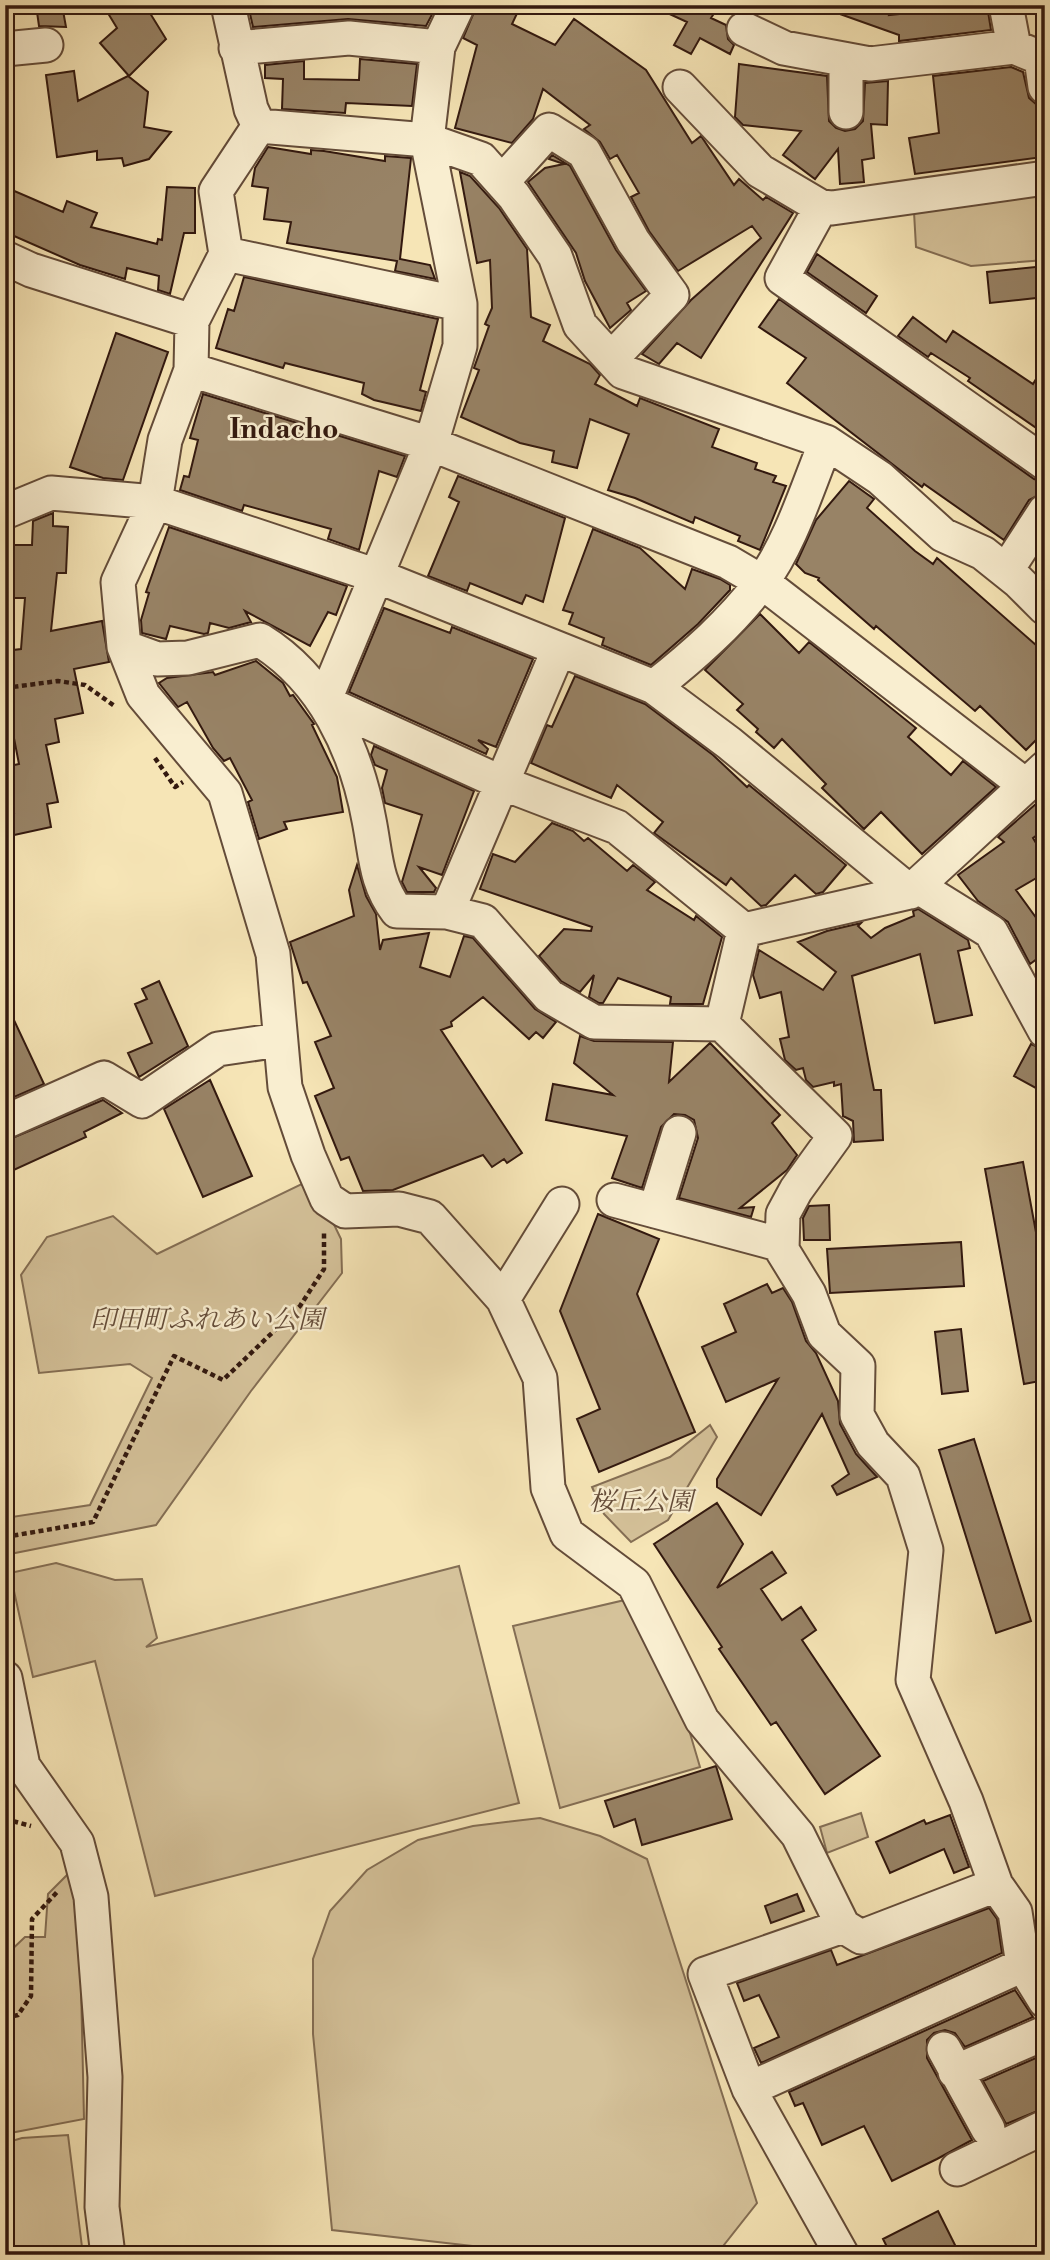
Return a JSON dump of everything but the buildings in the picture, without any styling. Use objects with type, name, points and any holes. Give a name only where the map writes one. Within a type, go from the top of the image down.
[{"type":"street","points":[[228,5],[251,108],[259,127]]},
{"type":"street","points":[[324,702],[432,444],[460,346],[460,304],[427,140],[438,47],[458,5]]},
{"type":"street","points":[[1006,5],[1014,47]]},
{"type":"street","points":[[744,29],[784,48],[870,64],[1014,47],[1041,58],[1045,87]]},
{"type":"street","points":[[236,48],[349,38],[438,47]]},
{"type":"street","points":[[5,48],[46,44]]},
{"type":"street","points":[[846,60],[846,112]]},
{"type":"street","points":[[680,87],[760,172],[821,206],[832,208],[1045,178]]},
{"type":"street","points":[[259,127],[427,140],[481,159],[502,182],[555,256],[580,325],[624,372],[826,442],[880,478],[943,535],[983,553],[1045,608]]},
{"type":"street","points":[[259,127],[216,191],[226,254],[192,321],[191,370],[165,440],[155,502],[118,582],[124,647],[143,695],[225,793],[270,943],[285,1087],[308,1155],[327,1199],[345,1211],[399,1209],[430,1217],[503,1299],[540,1378],[548,1488],[567,1534],[634,1584],[702,1720],[798,1835],[843,1926],[862,1937],[996,1885]]},
{"type":"street","points":[[502,182],[550,130],[584,152],[633,240],[672,295],[611,359]]},
{"type":"street","points":[[821,206],[782,278],[1045,463]]},
{"type":"street","points":[[226,254],[460,304]]},
{"type":"street","points":[[5,258],[31,270],[192,321]]},
{"type":"street","points":[[191,370],[432,444],[728,562],[762,582],[1035,776],[914,889],[744,930]]},
{"type":"street","points":[[654,687],[699,651],[762,582],[790,529],[826,442]]},
{"type":"street","points":[[5,512],[51,494],[155,502],[377,576],[558,651],[654,687],[914,889],[991,932],[1034,980],[1045,1031]]},
{"type":"street","points":[[1006,571],[1045,511]]},
{"type":"street","points":[[124,647],[157,659],[188,658],[260,640],[284,654],[324,702],[361,776],[382,891],[397,911],[447,912],[483,921],[549,996],[594,1022],[722,1024],[835,1136],[783,1213],[782,1245],[809,1294],[824,1334],[858,1366],[857,1415],[873,1444],[903,1476],[926,1550],[913,1680],[966,1801],[996,1885],[1015,1912],[1023,1965],[1045,2001]]},
{"type":"street","points":[[447,912],[558,651]]},
{"type":"street","points":[[324,702],[502,783],[617,827],[744,930]]},
{"type":"street","points":[[722,1024],[744,930]]},
{"type":"street","points":[[5,1122],[104,1079],[142,1101],[218,1049],[279,1040]]},
{"type":"street","points":[[655,1211],[679,1133]]},
{"type":"street","points":[[614,1200],[782,1245]]},
{"type":"street","points":[[503,1299],[562,1204]]},
{"type":"street","points":[[5,1678],[23,1766],[77,1843],[92,1898],[105,2077],[102,2207],[108,2255]]},
{"type":"street","points":[[842,2255],[749,2088],[705,1974],[843,1926]]},
{"type":"street","points":[[749,2088],[1023,1965]]},
{"type":"street","points":[[988,2130],[950,2061],[1045,2034]]},
{"type":"street","points":[[957,2169],[1045,2127]]},
{"type":"path","points":[[5,688],[58,681],[85,685],[125,714]]},
{"type":"path","points":[[154,756],[175,787],[204,769]]},
{"type":"path","points":[[5,1537],[93,1522],[174,1356],[223,1380],[250,1358],[300,1306],[324,1269],[324,1231],[339,1207]]},
{"type":"path","points":[[5,2018],[18,2015],[32,1996],[32,1919],[59,1890],[85,1871]]},
{"type":"green space","points":[[1045,192],[1045,260],[971,266],[916,247],[914,212]]},
{"type":"green space","name":"印田町ふれあい公園","points":[[312,1179],[341,1239],[342,1273],[251,1391],[156,1525],[5,1555],[5,1518],[90,1505],[152,1378],[130,1364],[39,1373],[21,1275],[47,1237],[113,1216],[157,1254]]},
{"type":"green space","name":"桜丘公園","points":[[710,1425],[717,1437],[668,1520],[631,1542],[604,1514],[592,1487],[670,1457]]},
{"type":"green space","points":[[56,1563],[115,1580],[142,1579],[157,1638],[146,1647],[459,1566],[519,1803],[155,1896],[95,1661],[33,1677],[10,1573]]},
{"type":"green space","points":[[625,1600],[687,1723],[700,1767],[560,1808],[513,1626]]},
{"type":"green space","points":[[861,1813],[868,1837],[827,1853],[820,1827]]},
{"type":"green space","points":[[540,1818],[600,1836],[647,1859],[757,2203],[716,2255],[551,2255],[332,2230],[313,2034],[313,1959],[330,1911],[367,1870],[418,1840],[473,1826]]},
{"type":"green space","points":[[71,1871],[80,1941],[84,2119],[5,2134],[5,1956],[25,1937],[45,1937],[48,1894]]},
{"type":"green space","points":[[68,2135],[83,2255],[5,2255],[5,2143],[22,2138]]},
{"type":"district","name":"Indacho","points":[[284,428]]}]
